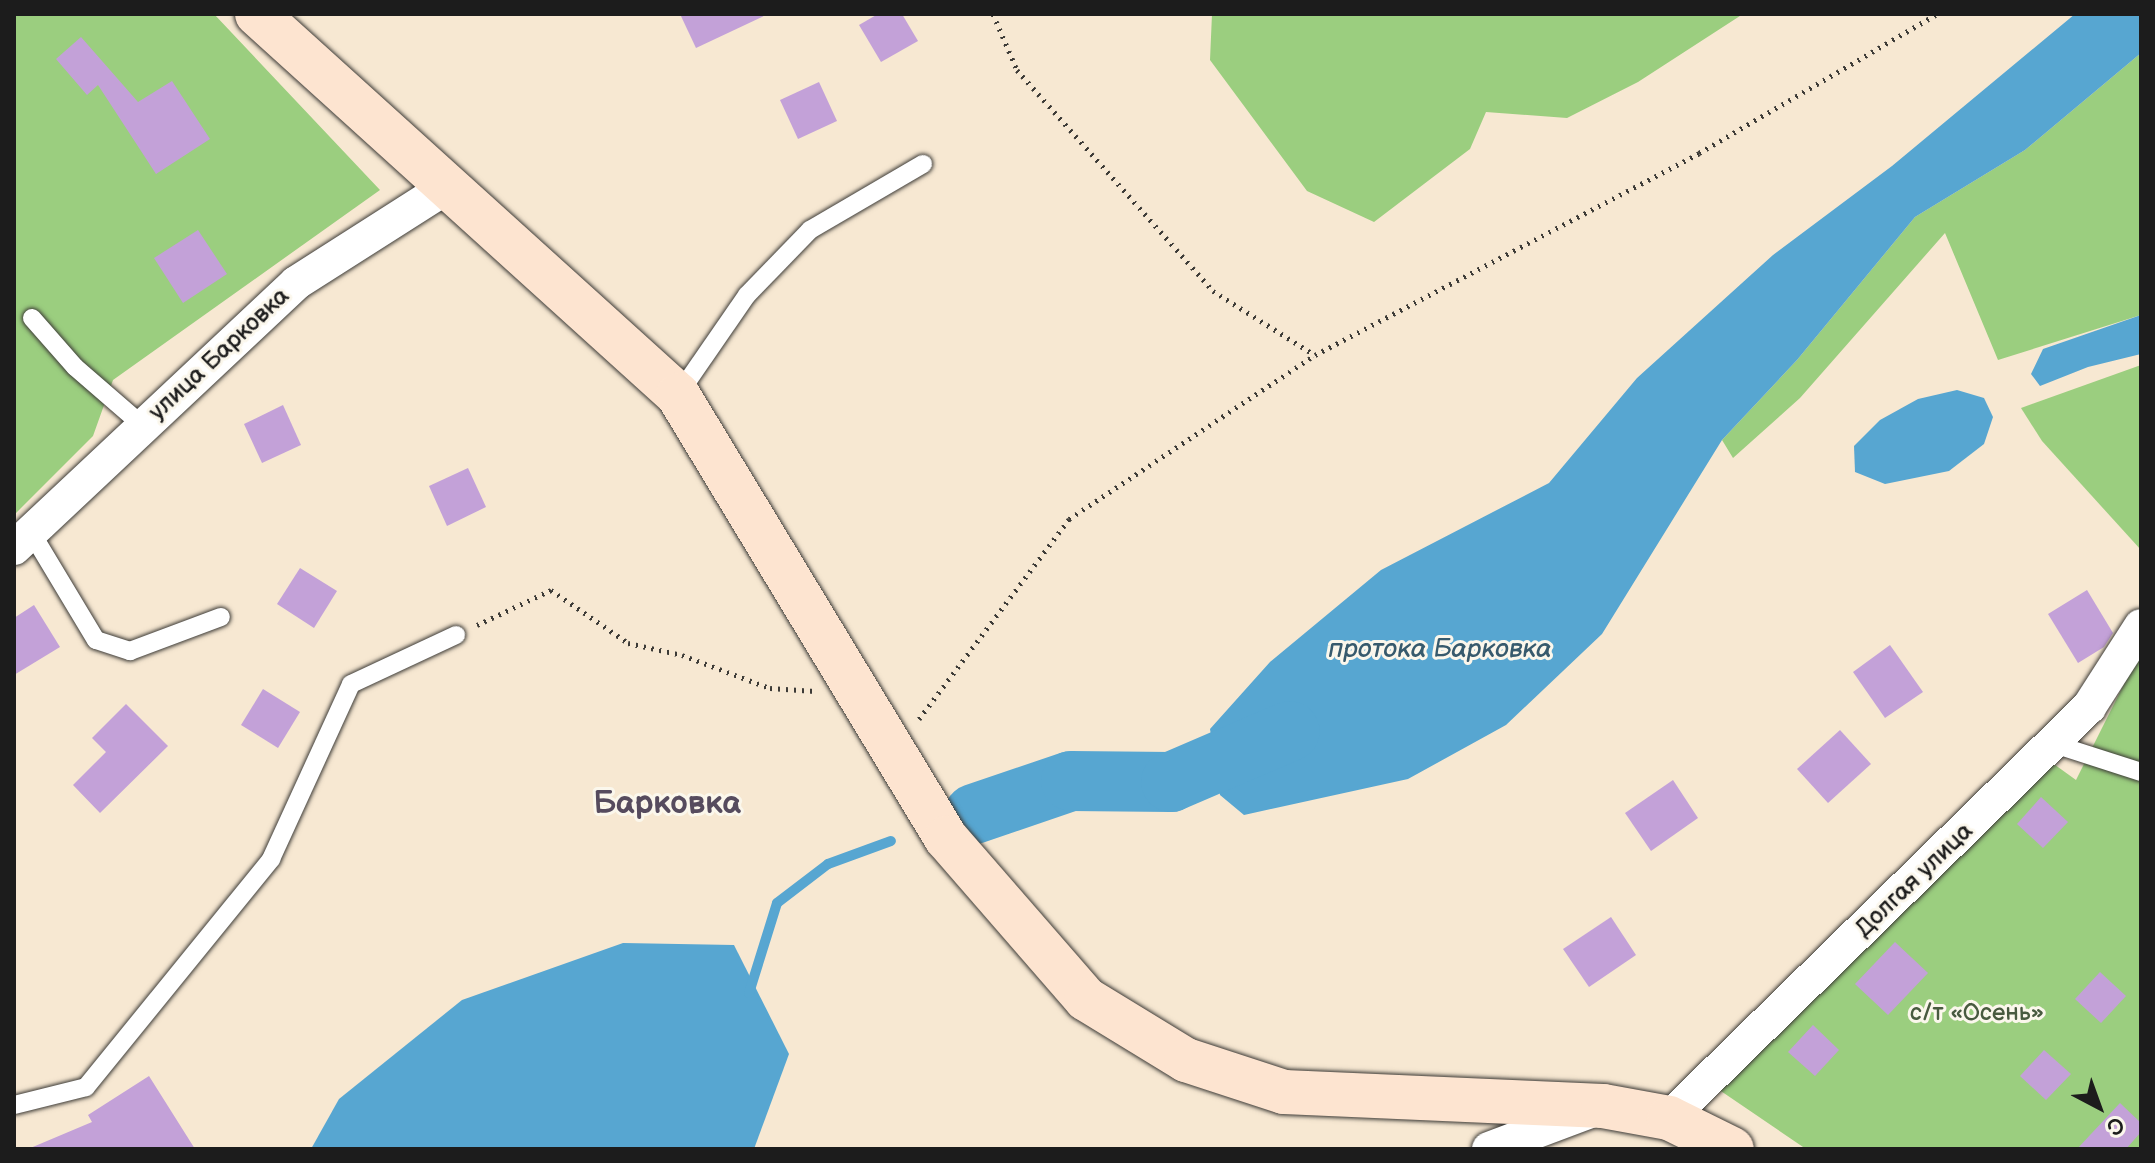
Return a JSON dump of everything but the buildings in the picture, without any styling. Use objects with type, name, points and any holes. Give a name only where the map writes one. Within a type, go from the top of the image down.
[{"type":"main road","points":[[257,14],[445,188],[549,274],[678,395],[728,471],[856,695],[946,838],[1086,999],[1186,1060],[1284,1092],[1603,1106],[1669,1118],[1732,1149]]},
{"type":"street","name":"улица Барковка","points":[[22,540],[296,283],[445,188]]},
{"type":"street","name":"Долгая улица","points":[[1669,1118],[2054,744],[2089,707],[2141,626]]},
{"type":"street","points":[[1489,1149],[1603,1106]]},
{"type":"lane","points":[[678,395],[747,295],[810,230],[923,164]]},
{"type":"lane","points":[[32,318],[75,367],[142,425]]},
{"type":"lane","points":[[22,540],[96,640],[130,651],[221,617]]},
{"type":"lane","points":[[14,1105],[86,1087],[271,859],[351,684],[456,635]]},
{"type":"lane","points":[[2054,744],[2141,772]]},
{"type":"path","points":[[993,14],[1017,70],[1213,291],[1315,355]]},
{"type":"path","points":[[892,755],[1069,519],[1315,355],[1699,153],[1937,14]]},
{"type":"path","points":[[456,635],[551,590],[628,643],[682,655],[770,688],[856,695]]},
{"type":"green space","points":[[14,14],[214,14],[380,190],[113,380],[93,436],[14,515]]},
{"type":"green space","points":[[1212,14],[1743,14],[1638,82],[1567,118],[1486,112],[1470,149],[1374,222],[1307,191],[1210,60]]},
{"type":"green space","points":[[2141,53],[2141,315],[1998,360],[1945,233],[1800,398],[1733,458],[1722,440],[1797,360],[1915,217],[2025,150]]},
{"type":"green space","points":[[2141,365],[2141,550],[2042,441],[2021,408]]},
{"type":"green space","name":"с/т «Осень»","points":[[2141,650],[2141,1149],[1806,1149],[1712,1085],[2051,762],[2076,780]]},
{"type":"water","name":"протока Барковка","points":[[2075,14],[2141,14],[2141,53],[2025,150],[1915,217],[1797,360],[1722,440],[1602,634],[1506,725],[1408,779],[1244,815],[1220,795],[1210,729],[1270,662],[1381,570],[1549,483],[1637,378],[1773,255],[1892,166]]},
{"type":"water","points":[[2141,315],[2141,354],[2088,367],[2040,386],[2031,374],[2043,349]]},
{"type":"water","points":[[1957,390],[1984,398],[1993,417],[1984,444],[1949,471],[1885,484],[1855,472],[1854,446],[1880,420],[1918,399]]},
{"type":"water","points":[[623,943],[734,945],[789,1054],[754,1149],[311,1149],[339,1099],[462,1000]]},
{"type":"waterway","points":[[974,814],[1071,781],[1171,782],[1290,731]]},
{"type":"waterway","points":[[749,993],[777,903],[828,864],[891,841]]},
{"type":"district","name":"Барковка","points":[[667,804]]}]
